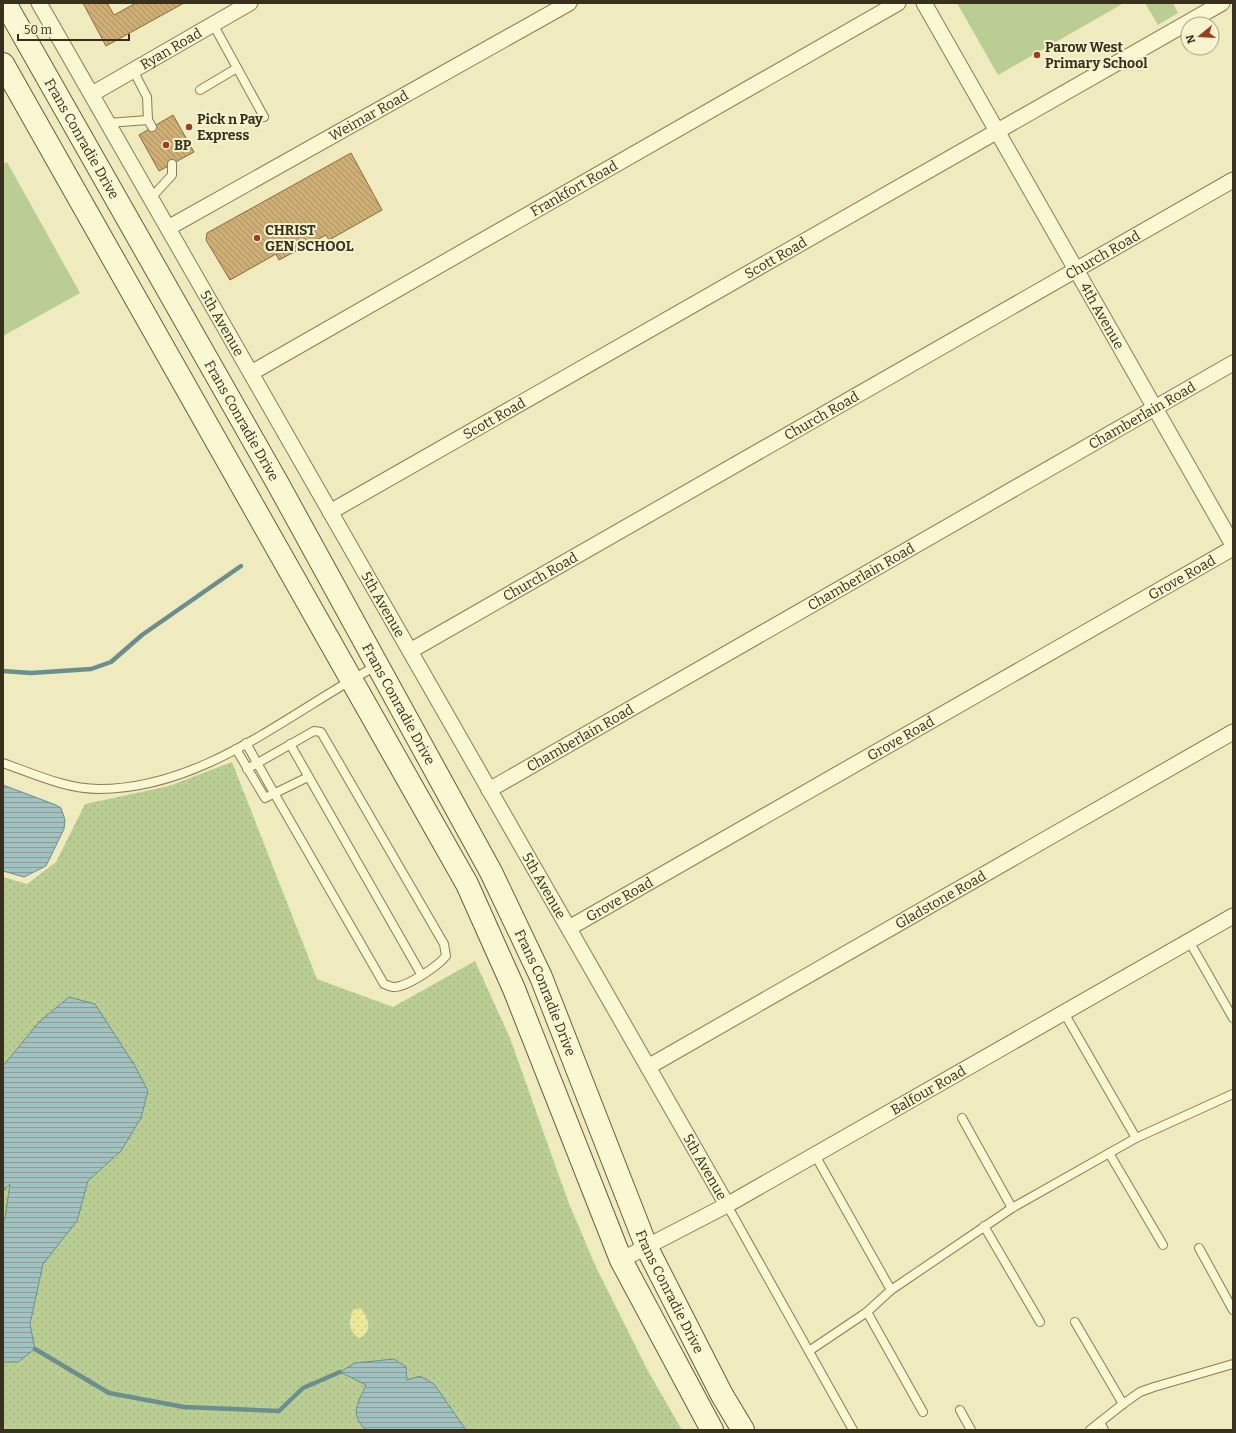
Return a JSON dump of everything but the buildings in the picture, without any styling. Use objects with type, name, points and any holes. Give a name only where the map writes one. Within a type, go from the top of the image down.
[{"type":"main road","name":"Frans Conradie Drive","points":[[5,3],[278,484],[491,872],[541,977],[647,1248],[722,1395],[743,1430]]},
{"type":"main road","name":"Frans Conradie Drive","points":[[3,64],[467,884],[514,989],[621,1260],[712,1430]]},
{"type":"street","name":"5th Avenue","points":[[40,3],[727,1205]]},
{"type":"street","name":"Ryan Road","points":[[92,94],[250,3]]},
{"type":"street","name":"Weimar Road","points":[[168,228],[569,3]]},
{"type":"street","name":"Frankfort Road","points":[[251,373],[898,3]]},
{"type":"street","name":"4th Avenue","points":[[924,3],[1233,545]]},
{"type":"street","name":"Scott Road","points":[[330,512],[1222,3]]},
{"type":"street","name":"Church Road","points":[[410,651],[1233,180]]},
{"type":"street","name":"Chamberlain Road","points":[[489,790],[1233,363]]},
{"type":"street","name":"Grove Road","points":[[569,928],[1233,548]]},
{"type":"street","name":"Gladstone Road","points":[[648,1067],[1233,732]]},
{"type":"street","name":"Balfour Road","points":[[621,1260],[647,1248],[727,1205],[1064,1011],[1233,916]]},
{"type":"lane","points":[[213,24],[264,117]]},
{"type":"lane","points":[[200,90],[237,68]]},
{"type":"lane","points":[[108,123],[150,124],[148,97],[133,70]]},
{"type":"lane","points":[[151,198],[172,175],[172,164]]},
{"type":"lane","points":[[3,763],[51,781],[98,789],[132,787],[168,780],[236,750],[377,665]]},
{"type":"lane","points":[[246,743],[257,762],[274,793],[384,984],[394,987],[406,983],[441,962],[446,956],[446,949],[376,825],[321,732],[314,731],[257,762],[247,769]]},
{"type":"lane","points":[[290,744],[421,974]]},
{"type":"lane","points":[[236,750],[264,798],[308,777]]},
{"type":"lane","points":[[1189,941],[1233,1018]]},
{"type":"lane","points":[[1064,1011],[1136,1138]]},
{"type":"lane","points":[[809,1351],[867,1312],[891,1290],[1012,1208],[1136,1138],[1233,1094]]},
{"type":"lane","points":[[962,1118],[1012,1208]]},
{"type":"lane","points":[[1109,1153],[1163,1245]]},
{"type":"lane","points":[[815,1155],[891,1290]]},
{"type":"lane","points":[[727,1205],[853,1430]]},
{"type":"lane","points":[[984,1226],[1040,1322]]},
{"type":"lane","points":[[1199,1248],[1233,1310]]},
{"type":"lane","points":[[867,1312],[923,1412]]},
{"type":"lane","points":[[1075,1322],[1123,1404]]},
{"type":"lane","points":[[1090,1430],[1102,1426],[1123,1404],[1154,1387],[1232,1365]]},
{"type":"lane","points":[[960,1410],[971,1430]]},
{"type":"green space","points":[[957,3],[1124,3],[998,75]]},
{"type":"green space","points":[[1145,3],[1173,3],[1178,13],[1158,25]]},
{"type":"green space","points":[[7,162],[80,293],[3,336],[3,164]]},
{"type":"green space","points":[[232,762],[317,979],[393,1007],[475,961],[510,1038],[568,1201],[595,1265],[648,1371],[682,1430],[3,1430],[3,877],[27,884],[56,862],[85,804],[169,786]]},
{"type":"sand","points":[[360,1308],[366,1316],[368,1329],[363,1336],[359,1338],[351,1329],[350,1319],[353,1310]]},
{"type":"water","points":[[3,785],[56,805],[61,808],[65,820],[64,829],[46,866],[24,877],[3,871]]},
{"type":"water","points":[[69,997],[95,1004],[135,1066],[148,1091],[141,1118],[121,1151],[88,1181],[77,1221],[43,1264],[30,1324],[35,1349],[18,1362],[3,1362],[3,1222],[5,1218],[10,1184],[3,1191],[3,1066],[39,1022]]},
{"type":"water","points":[[394,1359],[406,1367],[407,1380],[420,1376],[434,1384],[466,1430],[366,1430],[358,1419],[356,1413],[358,1403],[366,1385],[340,1372],[355,1363]]},
{"type":"waterway","points":[[3,671],[31,673],[91,669],[111,662],[142,635],[241,566]]},
{"type":"waterway","points":[[35,1349],[109,1393],[184,1407],[279,1411],[303,1388],[340,1372]]},
{"type":"place","name":"Parow West Primary School","points":[[1037,55]]},
{"type":"place","name":"Pick n Pay Express","points":[[189,127]]},
{"type":"place","name":"BP","points":[[166,145]]},
{"type":"place","name":"CHRIST GEN SCHOOL","points":[[257,238]]}]
